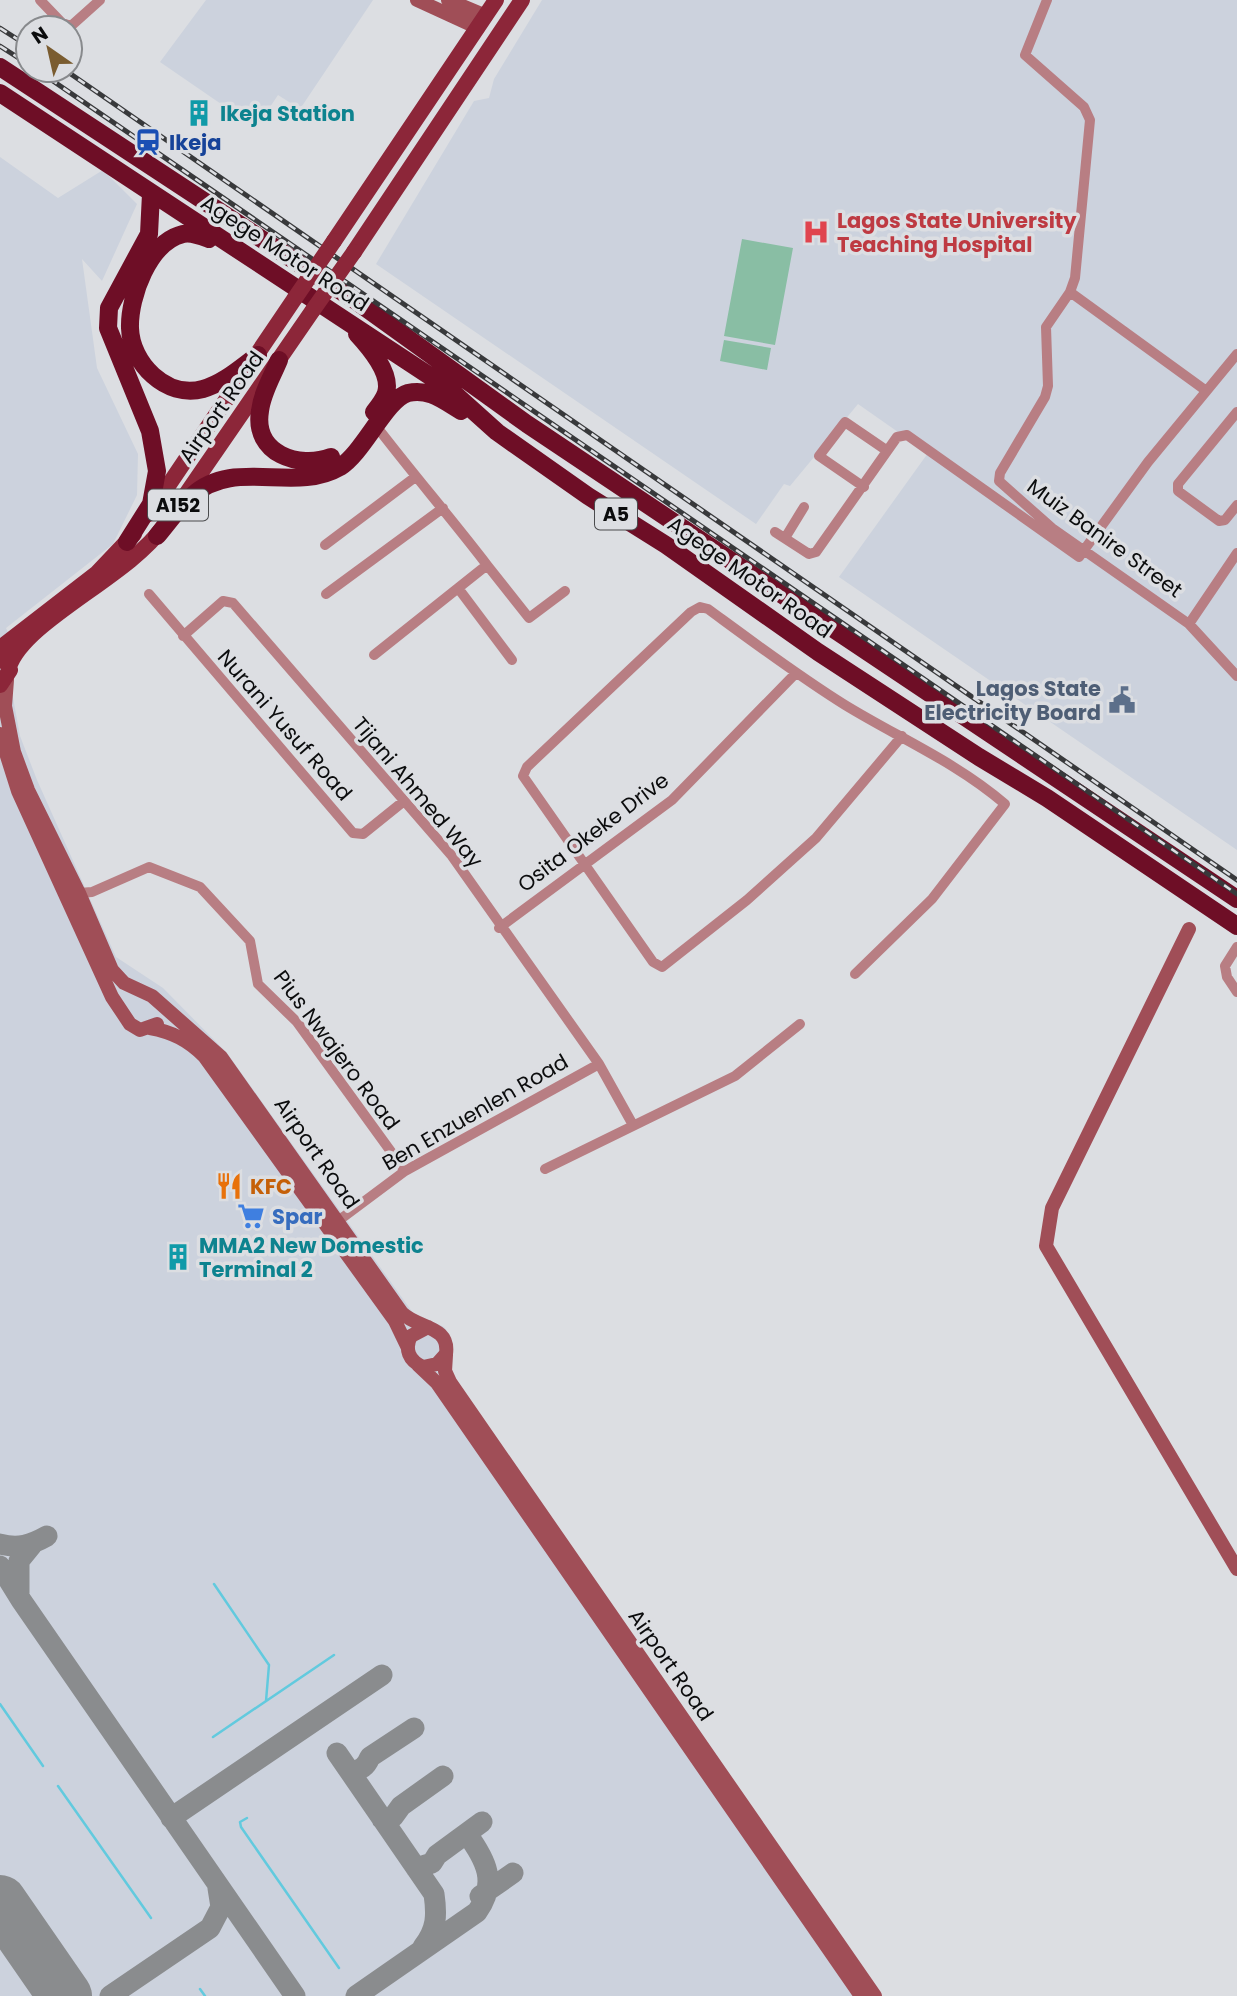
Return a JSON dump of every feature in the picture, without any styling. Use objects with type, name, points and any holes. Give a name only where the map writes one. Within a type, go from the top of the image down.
[{"type":"highway","name":"Agege Motor Road","points":[[0,67],[356,301],[527,424],[683,525],[993,737],[1237,899]]},
{"type":"highway","name":"Agege Motor Road","points":[[0,93],[236,251],[341,315],[448,388],[497,432],[979,757],[1047,798],[1237,926]]},
{"type":"highway","points":[[127,542],[151,504],[157,471],[150,431],[108,328],[108,308],[149,234],[151,194]]},
{"type":"highway","points":[[236,251],[192,233],[184,233],[167,241],[140,282],[131,307],[130,330],[136,351],[148,372],[162,383],[182,390],[201,390],[227,379],[258,355]]},
{"type":"highway","points":[[341,315],[372,351],[392,396]]},
{"type":"highway","points":[[279,360],[259,415],[263,435],[274,452],[295,462],[317,462],[339,454],[392,396],[407,393],[432,393],[497,432]]},
{"type":"highway","points":[[157,536],[192,495],[230,476],[293,477],[340,467],[377,427],[392,396],[413,364]]},
{"type":"highway","points":[[979,757],[993,737]]},
{"type":"main road","points":[[417,0],[482,22]]},
{"type":"main road","points":[[448,0],[482,22]]},
{"type":"main road","name":"A152","points":[[482,22],[496,0]]},
{"type":"main road","name":"Airport Road","points":[[137,990],[124,983],[112,970],[79,893],[28,790],[14,752],[5,706],[4,672],[22,643],[112,577],[157,536],[354,252],[522,0]]},
{"type":"main road","name":"Airport Road","points":[[0,648],[97,573],[127,542],[258,355],[482,22]]},
{"type":"main road","points":[[0,734],[18,791],[121,1012],[130,1024],[140,1030],[160,1022],[163,1007],[152,996],[137,990],[123,998],[121,1012]]},
{"type":"main road","points":[[1189,929],[1052,1208],[1046,1246],[1237,1569]]},
{"type":"main road","name":"Airport Road","points":[[163,1007],[202,1038],[240,1079],[402,1313],[415,1324],[428,1327]]},
{"type":"main road","name":"Airport Road","points":[[150,1028],[177,1036],[192,1044],[204,1056],[395,1321],[408,1348]]},
{"type":"main road","points":[[428,1327],[441,1333],[445,1339],[446,1354],[437,1364],[423,1367],[417,1364],[408,1348],[416,1331],[428,1327]]},
{"type":"main road","name":"Airport Road","points":[[446,1354],[445,1371],[450,1382],[875,1996]]},
{"type":"main road","name":"Airport Road","points":[[417,1364],[446,1395],[861,1996]]},
{"type":"street","points":[[40,0],[62,23],[71,26],[100,0]]},
{"type":"street","points":[[1046,0],[1026,55],[1084,107],[1090,120],[1075,278],[1070,292],[1205,390]]},
{"type":"street","name":"Muiz Banire Street","points":[[1070,292],[1046,327],[1048,386],[1045,397],[999,473],[999,481],[1052,528],[1189,624],[1237,676]]},
{"type":"street","points":[[804,507],[780,535],[809,554],[816,552],[864,487],[886,450],[897,437],[908,435],[1079,557],[1148,462],[1237,354]]},
{"type":"street","points":[[1237,412],[1178,484],[1178,491],[1219,521],[1225,520],[1237,505]]},
{"type":"street","points":[[864,487],[819,456],[845,422],[886,450]]},
{"type":"street","points":[[377,427],[414,478],[443,508],[530,618],[565,591]]},
{"type":"street","points":[[325,545],[414,478]]},
{"type":"street","points":[[326,594],[443,508]]},
{"type":"street","name":"Muiz Banire Street","points":[[1189,624],[1237,553]]},
{"type":"street","points":[[374,655],[487,565]]},
{"type":"street","points":[[458,588],[512,660]]},
{"type":"street","name":"Nurani Yusuf Road","points":[[149,594],[353,833],[363,834],[404,801]]},
{"type":"street","name":"Tijani Ahmed Way","points":[[183,636],[223,601],[229,600],[452,856],[499,928],[599,1064],[632,1125]]},
{"type":"street","points":[[855,974],[932,899],[1004,804],[975,778],[902,736],[847,706],[796,673],[708,609],[700,607],[691,612],[527,767],[523,776],[653,962],[662,967],[747,900],[816,838],[902,736]]},
{"type":"street","name":"Osita Okeke Drive","points":[[499,928],[672,800],[796,673]]},
{"type":"street","name":"Pius Nwajero Road","points":[[79,893],[92,892],[149,867],[200,887],[215,900],[250,941],[258,984],[297,1023],[405,1171]]},
{"type":"street","points":[[1237,947],[1225,966],[1227,977],[1237,992]]},
{"type":"street","points":[[545,1169],[735,1076],[800,1024]]},
{"type":"street","name":"Ben Enzuenlen Road","points":[[338,1221],[405,1171],[599,1064]]},
{"type":"shaded area","points":[[206,0],[373,0],[300,109],[278,95],[256,128],[160,62]]},
{"type":"shaded area","points":[[542,0],[1237,0],[1237,850],[839,577],[928,453],[858,404],[790,486],[784,484],[756,524],[376,264],[474,101],[489,98],[494,79]]},
{"type":"shaded area","points":[[0,157],[58,198],[103,170],[137,204],[102,281],[82,259],[97,368],[138,454],[137,495],[113,544],[6,628],[18,655],[12,692],[20,736],[116,957],[163,988],[227,1053],[413,1313],[444,1327],[450,1336],[449,1361],[456,1382],[878,1996],[0,1996]]},
{"type":"green space","points":[[742,239],[793,248],[775,345],[724,336]]},
{"type":"green space","points":[[724,340],[771,348],[767,370],[720,361]]},
{"type":"waterway","points":[[214,1584],[269,1665],[266,1701]]},
{"type":"waterway","points":[[213,1737],[334,1655]]},
{"type":"waterway","points":[[0,1704],[43,1766]]},
{"type":"waterway","points":[[58,1786],[151,1918]]},
{"type":"waterway","points":[[247,1818],[240,1822],[241,1827],[339,1968]]},
{"type":"waterway","points":[[200,1989],[205,1996]]},
{"type":"taxiway","points":[[0,1544],[24,1545],[47,1536]]},
{"type":"taxiway","points":[[19,1593],[19,1561],[32,1545]]},
{"type":"taxiway","points":[[0,1566],[295,1996]]},
{"type":"taxiway","points":[[171,1818],[382,1675]]},
{"type":"taxiway","points":[[350,1772],[363,1768],[370,1757],[414,1728]]},
{"type":"taxiway","points":[[337,1753],[434,1894],[435,1922],[423,1947]]},
{"type":"taxiway","points":[[382,1819],[393,1817],[401,1806],[443,1776]]},
{"type":"taxiway","points":[[416,1868],[432,1863],[437,1855],[482,1822]]},
{"type":"taxiway","points":[[356,1996],[477,1912],[487,1891],[487,1872],[480,1853],[467,1834]]},
{"type":"taxiway","points":[[480,1896],[513,1873]]},
{"type":"taxiway","points":[[110,1996],[210,1928],[221,1907],[218,1888]]},
{"type":"taxiway","points":[[35,1953],[50,1996]]},
{"type":"taxiway","points":[[56,1983],[72,1996]]},
{"type":"runway","points":[[0,1902],[65,1996]]},
{"type":"railway","points":[[0,28],[14,37]]},
{"type":"railway","points":[[0,46],[14,55]]},
{"type":"railway","points":[[84,83],[1237,880]]},
{"type":"railway","points":[[57,84],[1237,894]]},
{"type":"place","name":"Ikeja Station","points":[[199,113]]},
{"type":"place","name":"Ikeja","points":[[148,142]]},
{"type":"place","name":"Lagos State University Teaching Hospital","points":[[816,232]]},
{"type":"place","name":"Lagos State Electricity Board","points":[[1122,700]]},
{"type":"place","name":"KFC","points":[[229,1186]]},
{"type":"place","name":"Spar","points":[[251,1216]]},
{"type":"place","name":"MMA2 New Domestic Terminal 2","points":[[178,1257]]}]
